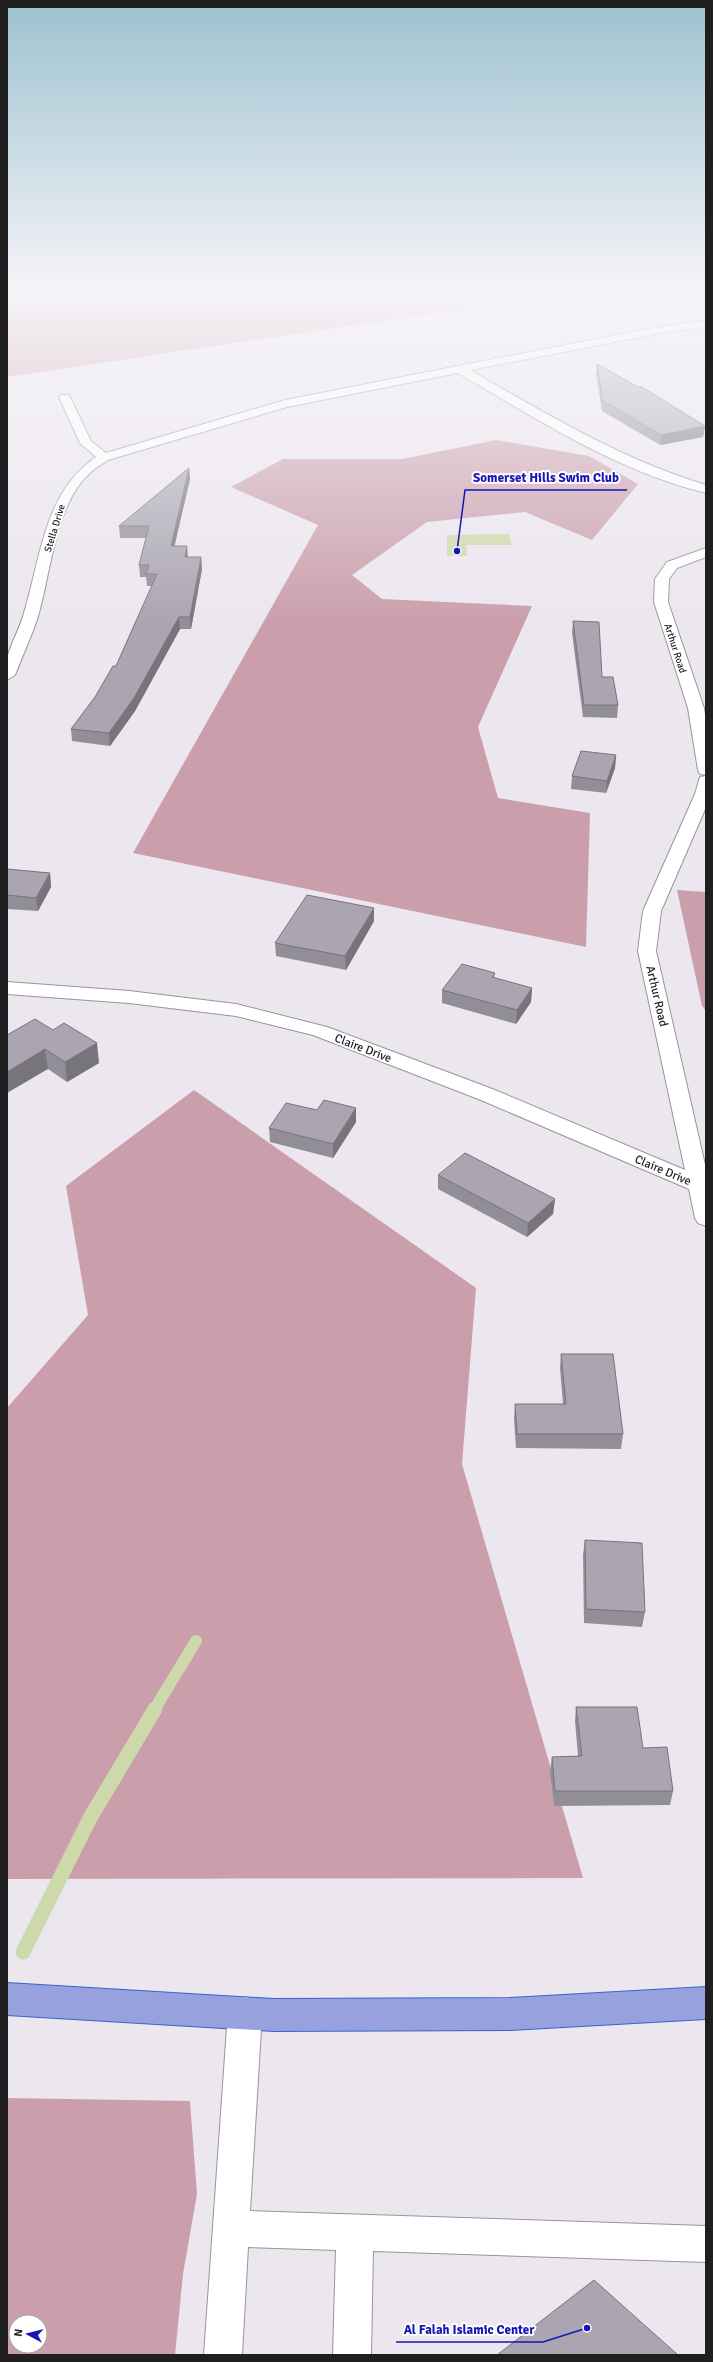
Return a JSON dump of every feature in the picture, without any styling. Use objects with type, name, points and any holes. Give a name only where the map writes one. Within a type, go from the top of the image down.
[{"type":"highway","points":[[7,1999],[245,2013],[510,2014],[706,2003]]},
{"type":"street","points":[[68,403],[86,443],[104,457]]},
{"type":"street","name":"Stella Drive","points":[[7,675],[31,615],[40,576],[63,499],[81,474],[104,457],[289,403]]},
{"type":"street","points":[[519,403],[561,427],[636,465],[678,482],[706,489]]},
{"type":"street","name":"Arthur Road","points":[[706,552],[672,565],[662,579],[661,602],[696,708],[706,770]]},
{"type":"street","name":"Arthur Road","points":[[705,1210],[647,951],[652,911],[703,794],[706,781]]},
{"type":"street","name":"Claire Drive","points":[[7,988],[129,997],[236,1010],[320,1031],[488,1095],[699,1185]]},
{"type":"street","points":[[223,2355],[245,2013]]},
{"type":"street","points":[[232,2228],[706,2244]]},
{"type":"street","points":[[352,2355],[355,2232]]},
{"type":"shaded area","points":[[496,440],[589,456],[638,484],[592,540],[525,512],[427,522],[352,575],[382,599],[532,606],[478,727],[498,798],[590,813],[586,947],[133,853],[318,525],[231,487],[283,459],[402,459]]},
{"type":"shaded area","points":[[509,534],[512,545],[466,545],[467,556],[447,556],[447,535]]},
{"type":"shaded area","points":[[677,890],[706,892],[706,1011],[702,1006]]},
{"type":"shaded area","points":[[194,1090],[476,1288],[462,1464],[583,1878],[7,1879],[7,1408],[88,1315],[66,1186]]},
{"type":"shaded area","points":[[7,2098],[190,2101],[197,2194],[183,2274],[175,2355],[7,2355]]},
{"type":"building","points":[[607,403],[668,403],[705,426],[661,435]]},
{"type":"building","points":[[189,468],[171,546],[187,546],[185,557],[201,557],[190,617],[179,617],[134,698],[109,733],[71,729],[95,697],[113,666],[116,666],[157,574],[146,574],[149,565],[139,565],[149,526],[119,526]]},
{"type":"building","points":[[573,621],[599,622],[602,677],[613,677],[618,705],[584,705]]},
{"type":"building","points":[[581,751],[616,755],[607,781],[572,776]]},
{"type":"building","points":[[7,869],[50,873],[36,898],[7,895]]},
{"type":"building","points":[[307,895],[374,908],[345,956],[275,943]]},
{"type":"building","points":[[462,964],[495,973],[492,977],[532,988],[517,1010],[442,990]]},
{"type":"building","points":[[35,1019],[53,1030],[64,1023],[97,1043],[65,1062],[45,1049],[7,1072],[7,1035]]},
{"type":"building","points":[[324,1100],[356,1108],[333,1144],[269,1128],[286,1103],[317,1110]]},
{"type":"building","points":[[465,1153],[555,1199],[528,1223],[438,1175]]},
{"type":"building","points":[[561,1354],[613,1354],[623,1434],[517,1434],[515,1404],[566,1404]]},
{"type":"building","points":[[585,1540],[642,1543],[645,1612],[586,1609]]},
{"type":"building","points":[[576,1707],[637,1707],[643,1748],[667,1747],[673,1791],[555,1791],[552,1757],[582,1756]]},
{"type":"building","points":[[594,2280],[678,2355],[497,2355]]},
{"type":"waterway","points":[[154,1710],[196,1641]]},
{"type":"waterway","points":[[23,1952],[90,1818],[155,1709]]},
{"type":"place","name":"Somerset Hills Swim Club","points":[[457,551]]},
{"type":"place","name":"Al Falah Islamic Center","points":[[587,2328]]}]
